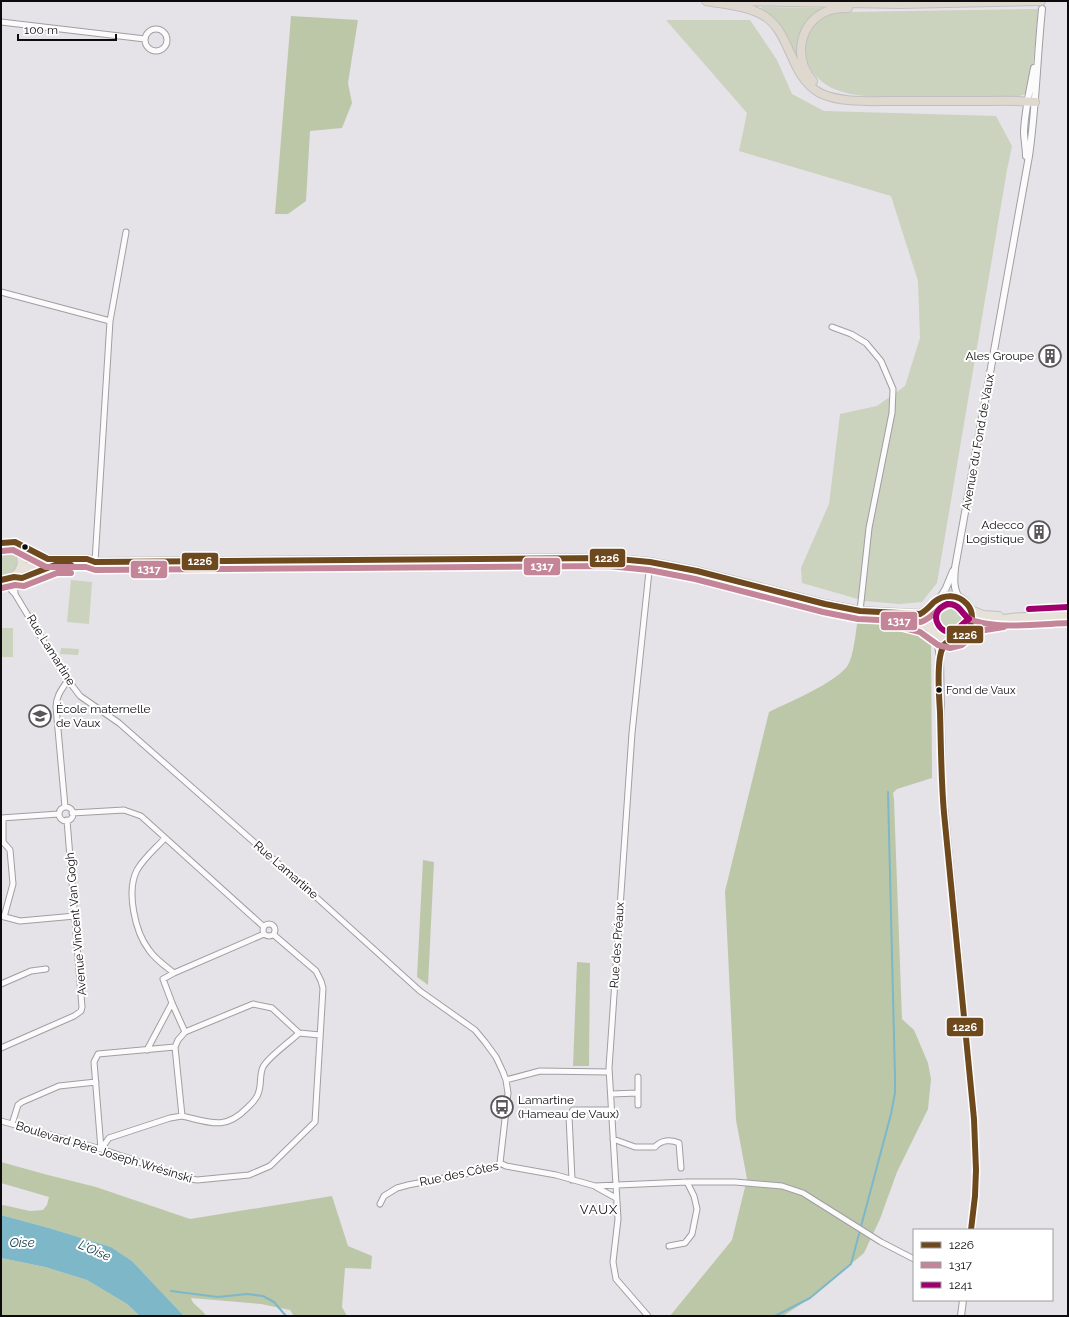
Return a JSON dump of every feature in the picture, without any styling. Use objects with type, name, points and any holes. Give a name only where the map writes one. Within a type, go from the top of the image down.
[{"type":"highway","points":[[706,1],[753,10],[767,17],[781,35],[800,73],[819,93],[827,96],[849,100],[1031,102]]},
{"type":"highway","points":[[710,1],[1042,5]]},
{"type":"highway","points":[[849,100],[825,90],[815,84],[809,77],[804,68],[800,48],[805,32],[817,18],[832,10],[900,4]]},
{"type":"main road","points":[[1,543],[7,543],[14,546],[19,551],[22,563],[20,569],[14,577],[2,580]]},
{"type":"main road","points":[[21,557],[32,559],[87,559],[95,562]]},
{"type":"main road","points":[[20,569],[30,566],[87,565],[95,562],[608,558],[650,562],[697,571],[825,604],[922,624],[944,639],[950,640],[960,637],[973,625],[982,622],[1027,617],[1068,615]]},
{"type":"main road","points":[[864,611],[918,614],[923,613],[940,598],[952,596],[960,598],[975,613],[983,615],[1027,617]]},
{"type":"main road","points":[[931,607],[928,618],[933,631]]},
{"type":"main road","points":[[968,630],[972,620],[971,610]]},
{"type":"street","name":"Avenue du Fond de Vaux","points":[[960,598],[954,585],[955,568],[1025,174],[1026,155],[1024,132],[1031,102],[1042,5]]},
{"type":"street","points":[[1,22],[144,39]]},
{"type":"street","points":[[158,28],[165,32],[168,39],[166,46],[163,49],[156,51],[146,46],[144,39],[147,32],[158,28]]},
{"type":"street","points":[[95,562],[110,321],[126,232]]},
{"type":"street","points":[[1,292],[110,321]]},
{"type":"street","points":[[832,327],[851,334],[866,343],[881,361],[893,389],[892,413],[869,528],[864,611]]},
{"type":"street","name":"Rue des Préaux","points":[[648,1316],[616,1279],[614,1262],[618,1219],[609,1072],[632,732],[650,562]]},
{"type":"street","name":"Avenue du Fond de Vaux","points":[[940,598],[955,568]]},
{"type":"street","name":"Rue Lamartine","points":[[14,577],[15,594]]},
{"type":"street","name":"Rue Lamartine","points":[[2,580],[15,594],[68,680],[80,696],[119,723],[312,893],[420,991],[475,1030],[496,1057],[506,1080],[508,1099],[500,1163]]},
{"type":"street","points":[[933,631],[940,657],[942,785],[974,1119],[976,1196],[971,1229]]},
{"type":"street","points":[[940,657],[943,646],[950,640]]},
{"type":"street","points":[[65,807],[56,701],[59,693],[68,680]]},
{"type":"street","points":[[65,807],[71,809],[72,813]]},
{"type":"street","points":[[59,814],[61,809],[65,807]]},
{"type":"street","points":[[72,813],[118,810],[129,811],[141,816],[264,927]]},
{"type":"street","points":[[59,814],[61,819],[67,820],[72,817],[72,813]]},
{"type":"street","points":[[59,814],[2,818],[3,842],[10,850],[13,884],[2,916],[20,921],[75,916]]},
{"type":"street","name":"Avenue Vincent Van Gogh","points":[[1,1048],[74,1016],[81,1011],[83,1004],[67,820]]},
{"type":"street","points":[[165,838],[139,867],[134,877],[132,890],[136,922],[147,948],[174,973]]},
{"type":"street","points":[[264,927],[269,924],[273,926],[276,931],[274,935],[268,937],[264,934]]},
{"type":"street","points":[[264,927],[264,934]]},
{"type":"street","points":[[185,1032],[163,979],[264,934]]},
{"type":"street","name":"Boulevard Père Joseph Wrésinski","points":[[1,1121],[101,1149],[180,1177],[197,1180],[250,1175],[270,1166],[315,1122],[323,988],[316,971],[274,935]]},
{"type":"street","points":[[1,984],[31,971],[46,969]]},
{"type":"street","points":[[147,1050],[172,1003]]},
{"type":"street","points":[[182,1116],[175,1047],[178,1040],[185,1032],[253,1004],[272,1008],[299,1034],[320,1035]]},
{"type":"street","points":[[101,1149],[110,1138],[170,1118],[182,1116],[216,1123],[223,1123],[234,1119],[255,1099],[260,1087],[261,1072],[266,1062],[299,1034]]},
{"type":"street","points":[[101,1149],[94,1062],[98,1054],[175,1047]]},
{"type":"street","points":[[506,1080],[540,1071],[609,1072]]},
{"type":"street","points":[[638,1077],[638,1105]]},
{"type":"street","points":[[12,1124],[18,1105],[22,1102],[59,1086],[96,1082]]},
{"type":"street","points":[[611,1094],[638,1093]]},
{"type":"street","points":[[572,1180],[569,1116],[573,1110],[612,1110]]},
{"type":"street","points":[[613,1139],[635,1147],[655,1147],[658,1143],[674,1140],[679,1142],[681,1168]]},
{"type":"street","name":"Rue des Côtes","points":[[380,1204],[384,1196],[396,1188],[490,1169],[500,1163],[506,1166],[556,1175],[595,1186],[687,1182],[735,1182],[782,1186],[803,1193],[881,1242],[913,1258]]},
{"type":"street","points":[[669,1246],[685,1243],[692,1234],[697,1209],[694,1196],[687,1182]]},
{"type":"street","points":[[595,1186],[616,1198]]},
{"type":"street","points":[[961,1316],[963,1301]]},
{"type":"green space","points":[[761,7],[821,8],[821,10],[811,18],[798,57],[796,58],[786,37],[778,25],[761,9]]},
{"type":"green space","points":[[1038,9],[1031,78],[1026,93],[1014,97],[910,97],[855,95],[837,90],[822,81],[810,68],[805,53],[805,44],[811,29],[819,20],[829,15],[847,12]]},
{"type":"green space","points":[[291,16],[358,20],[348,83],[352,103],[342,128],[310,131],[306,201],[288,214],[275,214]]},
{"type":"green space","points":[[666,20],[750,20],[777,60],[792,94],[824,111],[996,116],[1012,146],[937,583],[922,602],[899,604],[865,601],[802,583],[801,568],[829,504],[840,414],[877,406],[905,386],[920,338],[918,281],[891,196],[739,151],[747,113]]},
{"type":"green space","points":[[1,548],[8,549],[13,552],[17,561],[13,570],[8,574],[1,576]]},
{"type":"green space","points":[[71,580],[92,582],[89,624],[67,622]]},
{"type":"green space","points":[[953,601],[962,606],[966,611],[966,625],[962,630],[957,634],[947,635],[943,634],[934,625],[933,615],[934,611],[943,602]]},
{"type":"green space","points":[[858,617],[918,627],[931,642],[932,778],[897,789],[893,793],[902,1019],[914,1030],[928,1063],[931,1079],[928,1109],[897,1172],[880,1219],[864,1253],[813,1296],[783,1316],[670,1316],[732,1240],[747,1179],[736,1120],[725,891],[769,712],[812,692],[842,672],[848,665],[852,655]]},
{"type":"green space","points":[[1,628],[13,628],[13,657],[1,657]]},
{"type":"green space","points":[[61,648],[79,649],[78,655],[60,654]]},
{"type":"green space","points":[[423,860],[434,862],[428,985],[417,977]]},
{"type":"green space","points":[[577,962],[590,963],[589,1066],[573,1066]]},
{"type":"green space","points":[[1,1162],[96,1187],[190,1219],[332,1196],[348,1246],[372,1256],[371,1269],[345,1268],[342,1307],[347,1316],[294,1316],[290,1310],[261,1304],[191,1298],[206,1316],[184,1316],[132,1261],[111,1247],[1,1215],[1,1207],[3,1205],[30,1211],[43,1210],[47,1205],[49,1197],[1,1183]]},
{"type":"green space","points":[[1,1258],[45,1267],[87,1280],[127,1304],[140,1316],[1,1316]]},
{"type":"water","name":"Oise","points":[[1,1215],[111,1247],[132,1261],[184,1316],[140,1316],[127,1304],[87,1280],[45,1267],[1,1258]]},
{"type":"waterway","points":[[775,1316],[810,1298],[851,1264],[891,1114],[895,1093],[895,1077],[888,792]]},
{"type":"waterway","points":[[171,1291],[218,1297],[247,1294],[263,1296],[274,1302],[286,1316]]},
{"type":"transit line","name":"1226","points":[[1,543],[15,542],[48,559],[87,559],[95,562],[608,558],[650,562],[697,571],[825,604],[860,611],[920,614],[938,599],[946,596],[959,598],[970,608],[972,618],[970,627],[960,638],[947,642],[943,647],[939,664],[938,684],[944,813],[974,1119],[976,1170],[971,1229]]},
{"type":"transit line","name":"1317","points":[[2,551],[13,550],[46,567],[86,567],[95,570],[608,566],[649,570],[695,579],[823,612],[858,619],[921,622],[929,618],[939,609],[951,604],[957,606],[970,619],[996,625],[1068,623]]},
{"type":"transit line","name":"1226","points":[[1,580],[14,577],[22,578],[55,565],[71,565]]},
{"type":"transit line","name":"1317","points":[[2,588],[15,585],[24,586],[57,573],[71,573]]},
{"type":"transit line","name":"1241","points":[[947,604],[957,607],[969,619],[956,630],[949,632],[944,631],[940,627],[936,618],[940,608],[947,604]]},
{"type":"transit line","name":"1241","points":[[1029,609],[1068,607]]},
{"type":"transit line","name":"1317","points":[[896,626],[920,632],[938,645],[950,648],[962,645],[979,631],[1004,627]]},
{"type":"place","name":"Ales Groupe","points":[[1050,356]]},
{"type":"place","name":"Adecco Logistique","points":[[1039,532]]},
{"type":"place","name":"Fond de Vaux","points":[[939,690]]},
{"type":"place","name":"École maternelle de Vaux","points":[[40,716]]},
{"type":"place","name":"Lamartine (Hameau de Vaux)","points":[[502,1107]]},
{"type":"district","name":"VAUX","points":[[599,1209]]},
{"type":"water label","name":"L'Oise","points":[[95,1250]]}]
